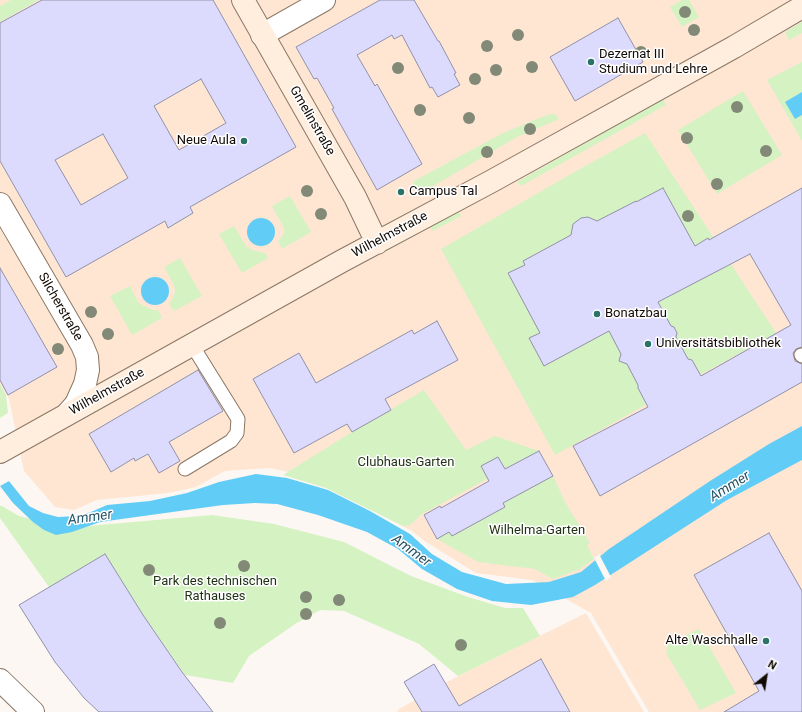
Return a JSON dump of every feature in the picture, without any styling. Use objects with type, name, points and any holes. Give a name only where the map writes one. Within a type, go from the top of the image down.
[{"type":"main road","name":"Gmelinstraße","points":[[242,0],[355,197],[378,243]]},
{"type":"main road","name":"Wilhelmstraße","points":[[6,449],[342,261],[492,181],[802,8]]},
{"type":"street","points":[[262,35],[324,0]]},
{"type":"street","name":"Silcherstraße","points":[[0,204],[82,345],[87,357],[88,370],[85,384],[76,404],[68,414]]},
{"type":"street","points":[[0,680],[34,712]]},
{"type":"lane","points":[[185,469],[231,441],[237,433],[238,419],[192,345]]},
{"type":"shaded area","name":"Campus Tal","points":[[0,0],[802,0],[802,712],[649,712],[591,613],[532,580],[476,573],[426,542],[412,531],[370,509],[327,480],[269,468],[225,471],[196,487],[168,493],[97,500],[74,510],[55,507],[24,471],[9,399],[0,384]]},
{"type":"shaded area","points":[[586,613],[644,712],[397,712],[399,709],[458,676]]},
{"type":"green space","points":[[11,0],[39,0],[0,22],[0,6]]},
{"type":"green space","points":[[682,0],[689,0],[699,17],[682,27],[670,7]]},
{"type":"green space","points":[[802,22],[802,33],[789,40],[785,32]]},
{"type":"green space","points":[[802,62],[802,92],[785,102],[795,119],[802,115],[802,141],[767,80]]},
{"type":"green space","points":[[743,91],[782,155],[717,194],[678,130]]},
{"type":"green space","points":[[663,99],[666,105],[521,186],[517,182]]},
{"type":"green space","points":[[552,114],[556,115],[559,119],[517,137],[423,192],[418,192],[413,187],[414,181],[503,133]]},
{"type":"green space","points":[[645,133],[776,333],[555,455],[441,249]]},
{"type":"green space","points":[[290,196],[311,232],[282,249],[278,241],[283,235],[284,228],[272,206]]},
{"type":"green space","points":[[458,210],[461,216],[432,231],[430,226]]},
{"type":"green space","points":[[234,226],[246,246],[252,250],[265,253],[268,258],[242,273],[219,234]]},
{"type":"green space","points":[[180,258],[202,296],[174,311],[169,304],[175,292],[174,285],[164,267]]},
{"type":"green space","points":[[130,286],[138,302],[153,310],[158,310],[162,318],[132,335],[110,296]]},
{"type":"green space","points":[[0,384],[6,395],[8,413],[0,418]]},
{"type":"green space","name":"Clubhaus-Garten","points":[[424,390],[466,450],[495,436],[539,451],[422,514],[410,525],[403,526],[326,488],[283,475],[352,432]]},
{"type":"green space","name":"Wilhelma-Garten","points":[[553,476],[565,502],[590,543],[587,545],[594,559],[580,569],[553,579],[535,569],[478,562],[437,539]]},
{"type":"green space","name":"Park des technischen Rathauses","points":[[0,506],[19,516],[66,528],[212,515],[274,524],[344,542],[411,576],[468,597],[505,608],[523,608],[540,636],[458,676],[419,644],[344,611],[320,610],[295,624],[249,656],[233,683],[185,675],[143,615],[105,554],[49,587],[0,518]]},
{"type":"green space","points":[[699,629],[736,693],[700,710],[666,653],[669,643]]},
{"type":"water","points":[[802,92],[802,115],[795,119],[785,102]]},
{"type":"water","points":[[261,218],[271,222],[275,232],[271,242],[261,246],[251,242],[247,232],[251,222]]},
{"type":"water","points":[[155,277],[165,281],[169,291],[165,301],[155,305],[145,301],[141,291],[145,281]]},
{"type":"water","name":"Ammer","points":[[802,426],[802,460],[727,500],[595,585],[573,597],[531,605],[492,601],[457,589],[422,569],[398,549],[367,532],[318,515],[277,504],[255,503],[223,505],[100,522],[72,532],[56,535],[44,530],[33,522],[13,503],[0,486],[0,470],[29,506],[43,513],[58,517],[78,516],[107,505],[150,501],[187,493],[219,482],[256,474],[287,478],[328,490],[370,511],[410,534],[432,554],[462,572],[506,584],[549,582],[581,572],[609,549],[710,481],[769,444]]},
{"type":"pier","points":[[0,468],[11,480],[0,486]]},
{"type":"pier","points":[[599,554],[611,577],[606,581],[594,558]]},
{"type":"building","name":"Neue Aula","points":[[42,0],[213,0],[296,147],[190,207],[193,213],[168,228],[165,221],[66,277],[0,161],[0,23]],"holes":[[[201,79],[226,123],[179,150],[154,106]],[[103,134],[128,178],[81,205],[55,160]]]},
{"type":"building","points":[[380,0],[414,0],[439,41],[456,73],[454,74],[460,85],[438,97],[432,87],[430,88],[402,35],[394,39],[392,35],[357,55],[375,86],[377,84],[422,164],[377,190],[332,109],[334,108],[317,78],[314,79],[296,47]]},
{"type":"building","points":[[618,18],[643,62],[575,101],[550,57]]},
{"type":"building","name":"Universitätsbibliothek","points":[[663,188],[695,246],[708,238],[709,240],[802,188],[802,347],[796,349],[793,353],[795,361],[802,364],[802,382],[600,496],[573,446],[648,407],[627,364],[619,361],[621,354],[609,331],[544,366],[529,338],[540,333],[508,273],[525,265],[523,261],[571,235],[573,224],[581,218],[588,217],[597,221]],"holes":[[[750,254],[791,325],[701,376],[692,360],[688,359],[676,337],[677,333],[674,327],[671,326],[658,302]]]},
{"type":"building","points":[[0,268],[57,367],[8,395],[0,380]]},
{"type":"building","points":[[437,321],[458,360],[385,399],[391,410],[352,432],[347,424],[294,453],[253,379],[299,353],[316,383],[412,330],[414,334]]},
{"type":"building","points":[[198,370],[223,411],[169,442],[180,461],[159,473],[148,454],[135,461],[134,458],[111,472],[89,434]]},
{"type":"building","points":[[539,451],[553,476],[503,503],[505,507],[452,536],[449,532],[437,539],[424,515],[440,506],[441,508],[489,481],[481,466],[498,457],[505,469]]},
{"type":"building","name":"Alte Waschhalle","points":[[769,533],[802,591],[802,712],[724,712],[759,691],[694,575]]},
{"type":"building","points":[[105,554],[143,615],[182,672],[213,712],[99,712],[84,698],[55,662],[19,605]]},
{"type":"building","points":[[541,659],[570,712],[422,712],[404,682],[434,664],[459,706]]},
{"type":"place","name":"Dezernat III Studium und Lehre","points":[[591,62]]},
{"type":"place","name":"Neue Aula","points":[[244,141]]},
{"type":"place","name":"Campus Tal","points":[[401,192]]},
{"type":"place","name":"Bonatzbau","points":[[597,314]]},
{"type":"place","name":"Universitätsbibliothek","points":[[648,344]]},
{"type":"place","name":"Alte Waschhalle","points":[[766,641]]}]
